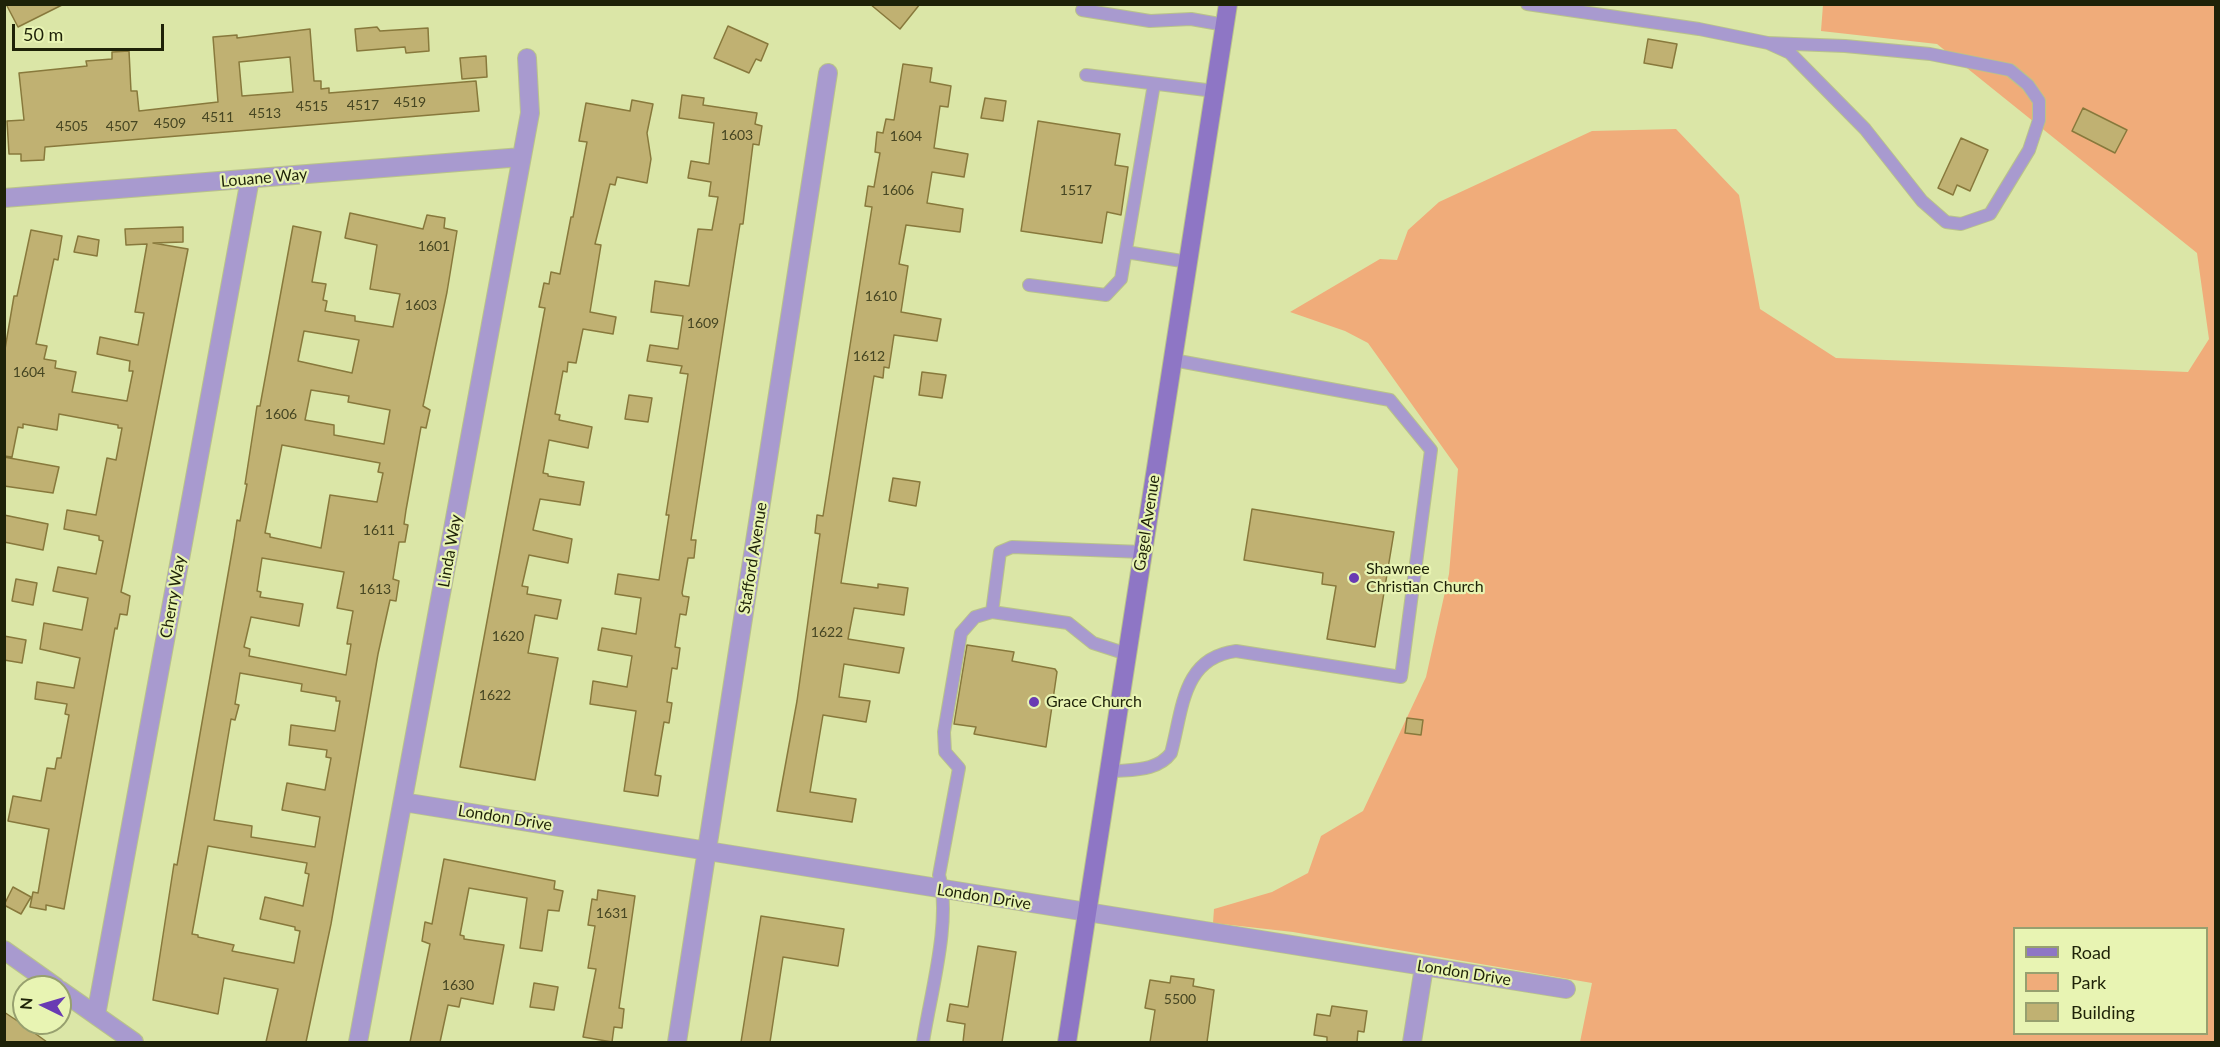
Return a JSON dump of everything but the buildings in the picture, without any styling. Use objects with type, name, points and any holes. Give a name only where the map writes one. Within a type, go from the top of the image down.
[{"type":"street","name":"Gagel Avenue","points":[[1067,1042],[1228,4]]},
{"type":"street","name":"Linda Way","points":[[358,1042],[530,113],[527,58]]},
{"type":"street","name":"Stafford Avenue","points":[[677,1042],[828,73]]},
{"type":"street","name":"Louane Way","points":[[4,198],[522,157]]},
{"type":"street","name":"Cherry Way","points":[[96,1015],[250,179]]},
{"type":"street","name":"London Drive","points":[[403,802],[943,891],[1566,989]]},
{"type":"street","points":[[4,950],[39,975]]},
{"type":"street","points":[[1412,1042],[1424,967]]},
{"type":"street","points":[[72,998],[134,1042]]},
{"type":"lane","points":[[1527,4],[1710,31],[1768,43],[1845,45],[1930,54],[2010,70],[2028,85],[2039,101],[2039,120],[2030,150],[1990,214],[1961,224],[1946,222],[1922,201],[1865,129],[1790,53],[1768,43]]},
{"type":"lane","points":[[1082,10],[1150,21],[1191,19],[1225,25]]},
{"type":"lane","points":[[1086,75],[1214,92]]},
{"type":"lane","points":[[1029,285],[1106,295],[1121,279],[1154,84]]},
{"type":"lane","points":[[1126,252],[1188,262]]},
{"type":"lane","points":[[1108,772],[1154,767],[1164,763],[1171,753],[1195,670],[1213,656],[1236,651],[1401,676],[1431,450],[1390,399],[1173,360]]},
{"type":"lane","points":[[992,612],[1000,552],[1012,547],[1143,552]]},
{"type":"lane","points":[[922,1042],[943,913],[943,891],[939,875],[959,768],[945,752],[944,732],[961,633],[975,617],[992,612],[1068,623],[1094,643],[1127,654]]},
{"type":"green space","points":[[1823,5],[2215,5],[2215,1042],[1580,1042],[1592,983],[1293,932],[1213,923],[1214,909],[1272,892],[1308,873],[1321,836],[1363,811],[1426,677],[1449,574],[1458,469],[1368,343],[1345,331],[1290,312],[1380,259],[1397,260],[1408,230],[1439,202],[1592,131],[1676,129],[1739,195],[1760,309],[1836,358],[2188,372],[2209,339],[2197,253],[1937,44],[1821,31]]},
{"type":"place","name":"Shawnee Christian Church","points":[[1354,578]]},
{"type":"place","name":"Grace Church","points":[[1034,702]]}]
